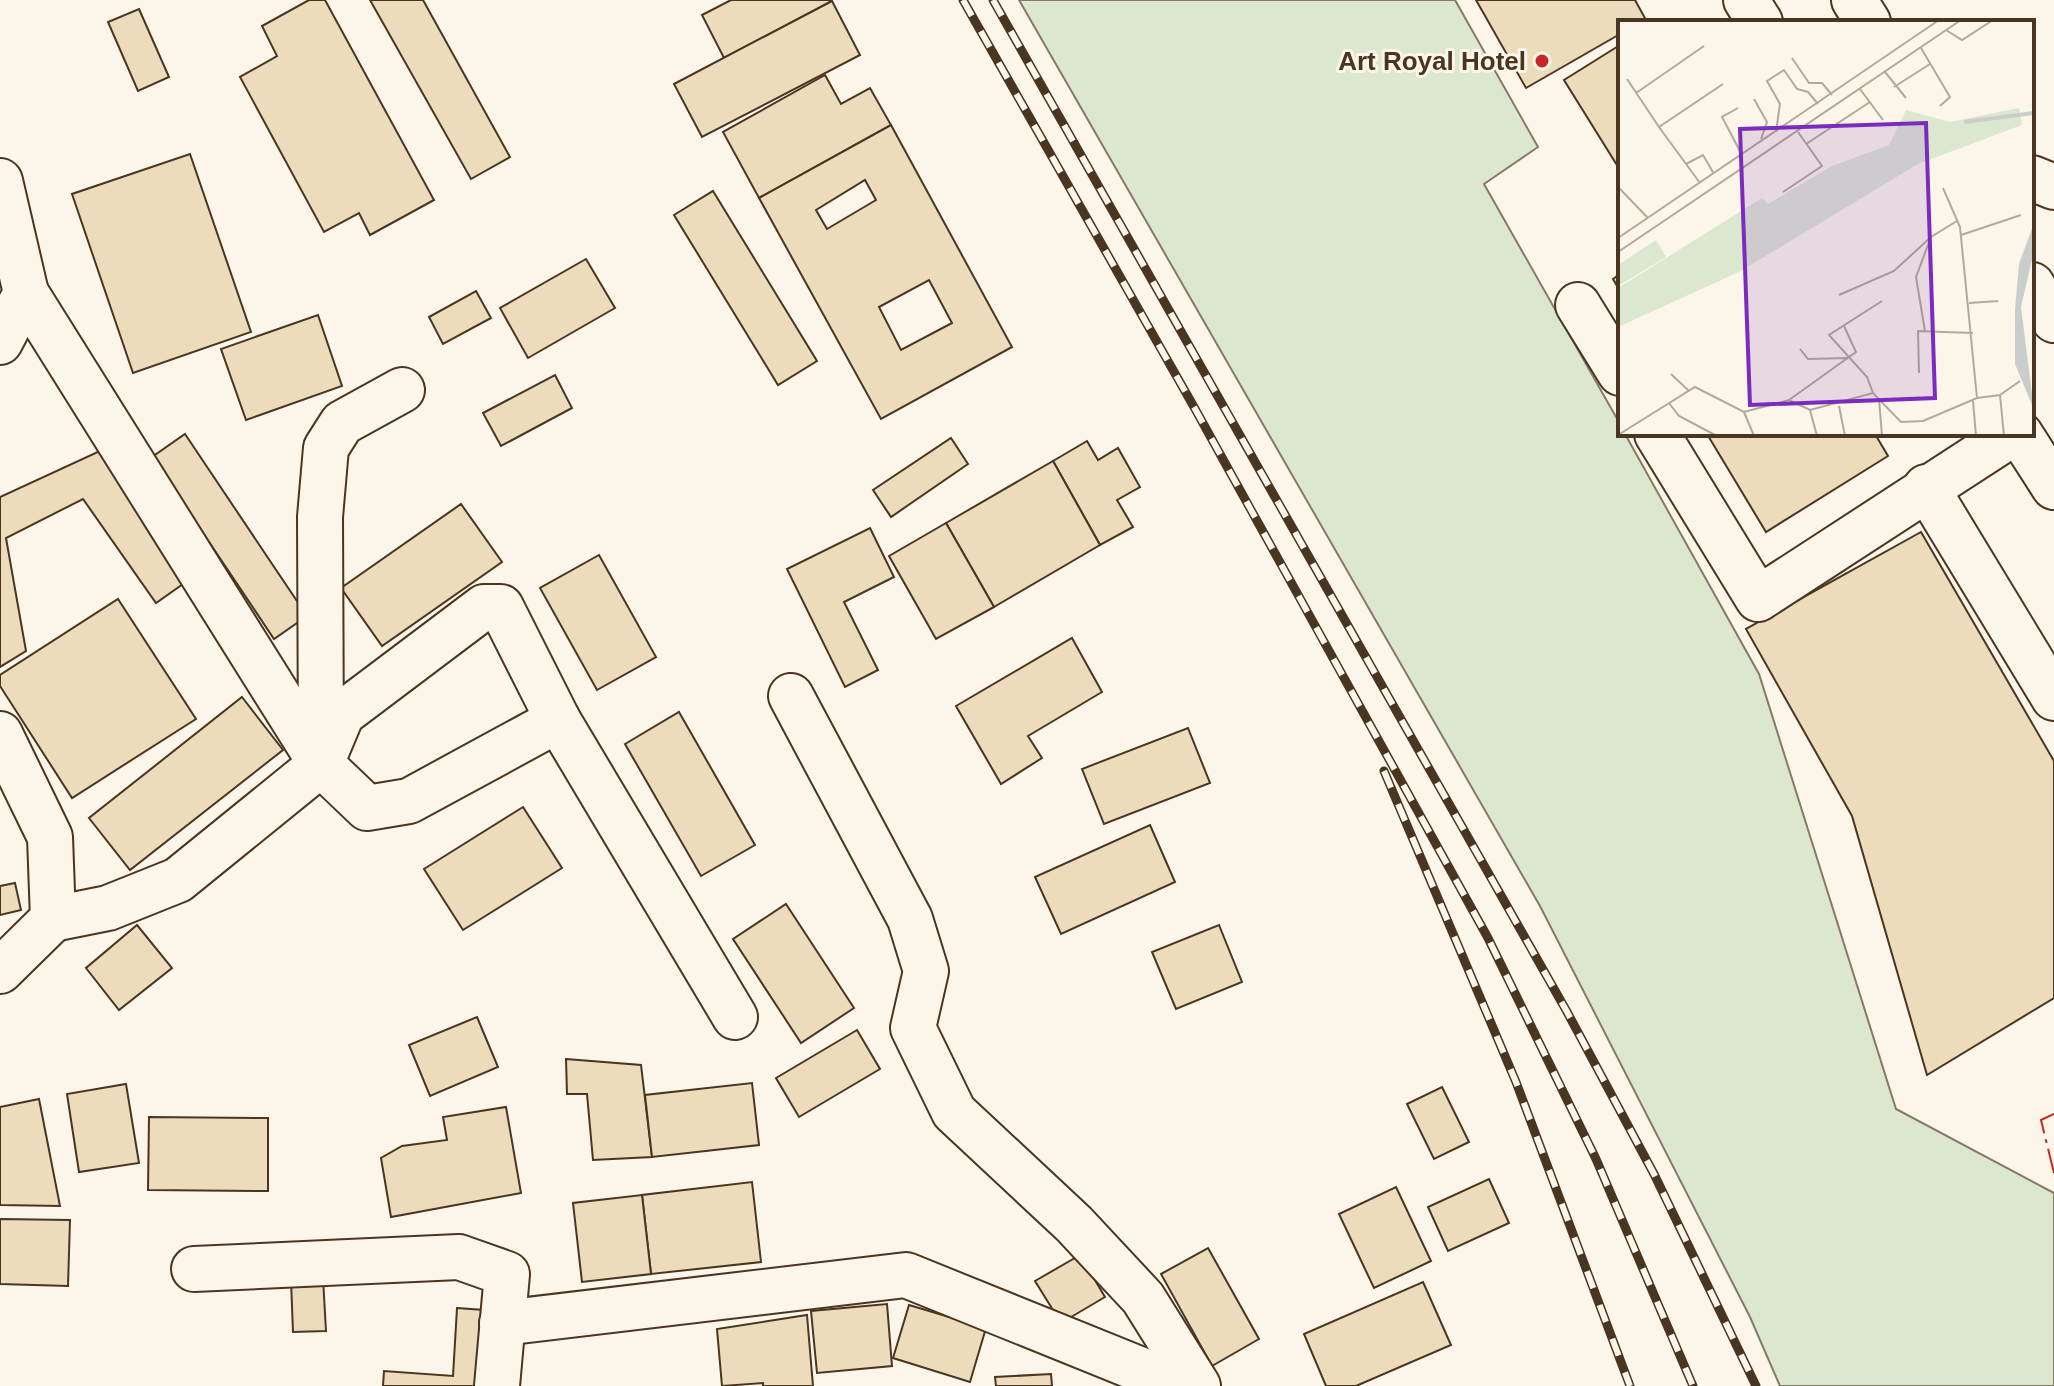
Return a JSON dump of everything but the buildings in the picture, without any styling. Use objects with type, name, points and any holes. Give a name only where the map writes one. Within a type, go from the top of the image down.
[{"type":"main road","points":[[1746,0],[1759,20]]},
{"type":"main road","points":[[2034,179],[2054,187]]},
{"type":"main road","points":[[0,181],[26,293],[321,764],[367,808],[409,801],[558,720]]},
{"type":"main road","points":[[2034,273],[2054,277]]},
{"type":"main road","points":[[2034,288],[2054,320]]},
{"type":"main road","points":[[0,342],[26,293]]},
{"type":"main road","points":[[1578,305],[1618,370]]},
{"type":"main road","points":[[321,764],[320,517],[326,448],[342,423],[402,390]]},
{"type":"main road","points":[[1658,436],[1758,599],[2009,436]]},
{"type":"main road","points":[[2021,436],[2054,487]]},
{"type":"main road","points":[[1926,487],[2054,698]]},
{"type":"main road","points":[[3,966],[53,919],[108,908],[178,880],[321,764],[342,714],[484,607],[501,607],[558,720],[735,1017]]},
{"type":"main road","points":[[791,696],[910,919],[926,971],[913,1028],[954,1112],[1074,1224],[1143,1298],[1198,1386]]},
{"type":"main road","points":[[0,734],[50,837],[53,919]]},
{"type":"main road","points":[[194,1269],[459,1257],[507,1274],[497,1386]]},
{"type":"main road","points":[[502,1323],[906,1275],[1181,1386]]},
{"type":"green space","points":[[1019,0],[1455,0],[1538,147],[1484,184],[1618,420],[1618,436],[1626,436],[1759,674],[1896,1109],[2054,1193],[2054,1386],[1780,1386],[1750,1317],[1540,906]]},
{"type":"railway","points":[[963,0],[1194,407],[1488,938],[1596,1159],[1693,1386]]},
{"type":"railway","points":[[993,0],[1566,1010],[1654,1174],[1756,1386]]},
{"type":"railway","points":[[1384,771],[1516,1082],[1630,1386]]},
{"type":"power","points":[[2054,1114],[2041,1120],[2054,1173]]},
{"type":"place","name":"Art Royal Hotel","points":[[1542,61]]}]
